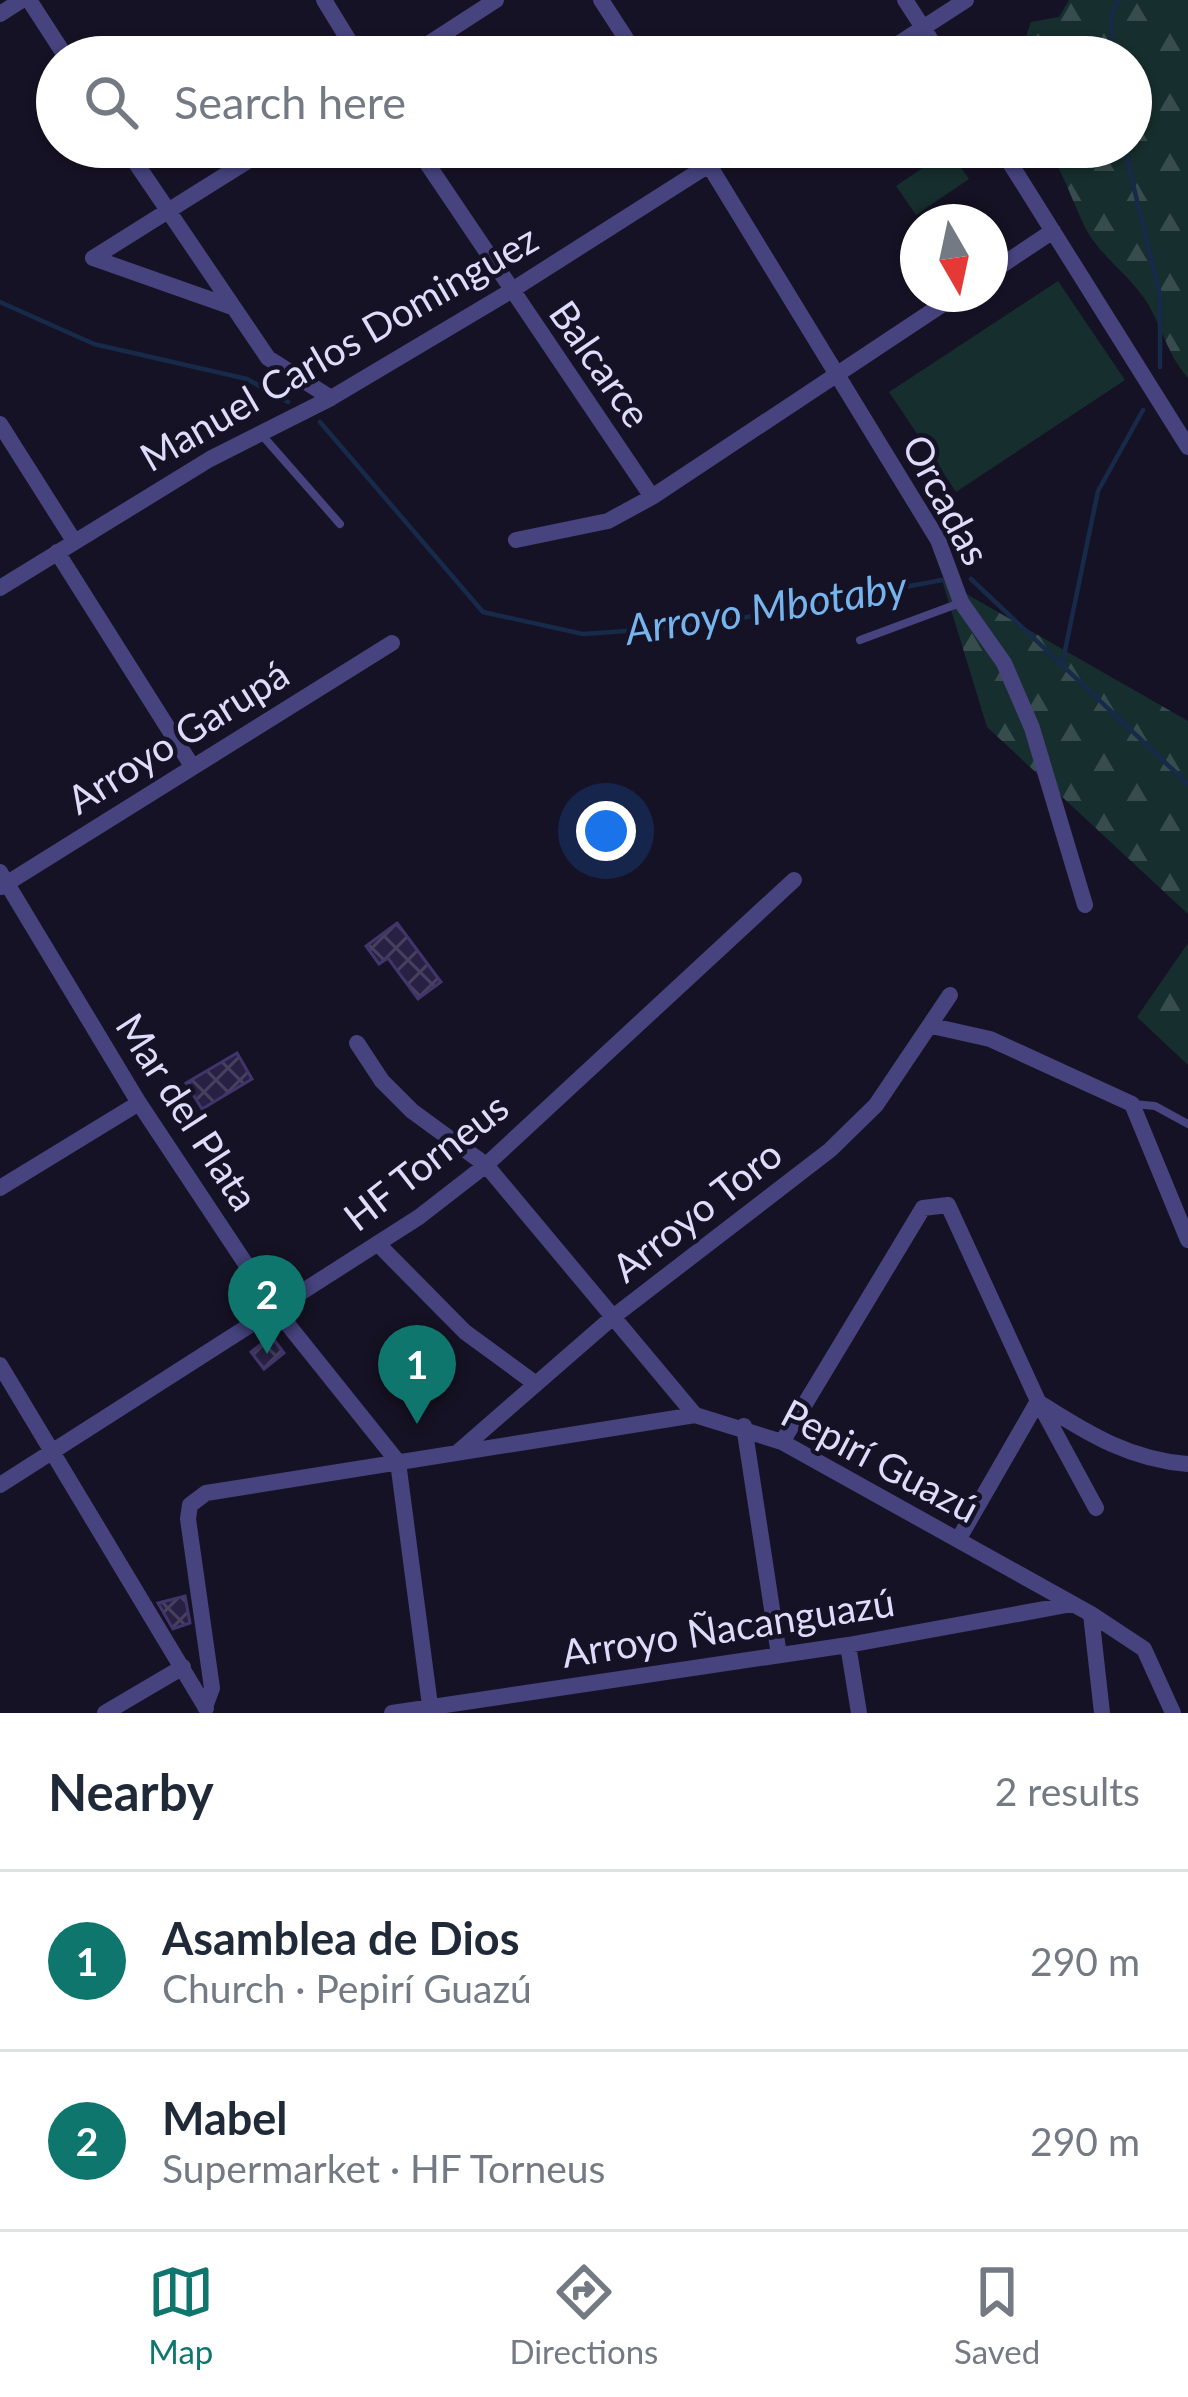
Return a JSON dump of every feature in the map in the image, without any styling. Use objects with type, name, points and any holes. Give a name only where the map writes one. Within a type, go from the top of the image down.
[{"type":"street","points":[[0,14],[26,0],[51,36]]},
{"type":"street","points":[[324,0],[346,36]]},
{"type":"street","points":[[440,36],[496,0]]},
{"type":"street","points":[[601,0],[624,36]]},
{"type":"street","points":[[904,0],[928,36]]},
{"type":"street","points":[[911,36],[967,0]]},
{"type":"street","points":[[139,168],[268,358],[331,398]]},
{"type":"street","points":[[232,307],[93,258],[238,168]]},
{"type":"street","name":"Balcarce","points":[[429,168],[652,497]]},
{"type":"street","name":"Manuel Carlos Dominguez","points":[[0,588],[509,292],[704,168]]},
{"type":"street","name":"Orcadas","points":[[712,168],[938,540],[961,602],[1004,663],[1032,728],[1084,905]]},
{"type":"street","points":[[1014,168],[1187,442]]},
{"type":"street","points":[[1008,261],[1054,231]]},
{"type":"street","points":[[517,540],[608,521],[652,497],[931,312]]},
{"type":"street","points":[[0,424],[74,542]]},
{"type":"street","points":[[57,552],[192,766]]},
{"type":"street","name":"Arroyo Garupá","points":[[2,881],[392,643]]},
{"type":"street","name":"HF Torneus","points":[[0,1485],[277,1311],[486,1165],[794,880]]},
{"type":"street","name":"Mar del Plata","points":[[2,881],[139,1103],[277,1311],[398,1462]]},
{"type":"street","name":"Arroyo Toro","points":[[456,1454],[613,1317],[830,1150],[876,1106],[950,995]]},
{"type":"street","points":[[932,1026],[990,1039],[1132,1104],[1188,1240]]},
{"type":"street","points":[[358,1043],[382,1081],[412,1111],[486,1165],[695,1415]]},
{"type":"street","points":[[0,1188],[139,1103]]},
{"type":"street","points":[[782,1442],[923,1208],[948,1205],[1038,1401],[1096,1508]]},
{"type":"street","points":[[378,1244],[465,1332],[536,1384]]},
{"type":"street","points":[[0,1365],[207,1710]]},
{"type":"street","points":[[1038,1401],[1095,1438],[1152,1461],[1188,1464]]},
{"type":"street","points":[[958,1540],[1038,1401]]},
{"type":"street","name":"Pepirí Guazú","points":[[207,1710],[212,1688],[188,1519],[190,1505],[206,1492],[695,1415],[744,1426],[782,1442],[1091,1614],[1144,1649],[1173,1713]]},
{"type":"street","points":[[744,1426],[779,1654]]},
{"type":"street","points":[[398,1462],[430,1710]]},
{"type":"street","name":"Arroyo Ñacanguazú","points":[[392,1713],[848,1645],[1073,1604]]},
{"type":"street","points":[[1091,1614],[1102,1713]]},
{"type":"street","points":[[848,1645],[859,1713]]},
{"type":"street","points":[[105,1713],[183,1667]]},
{"type":"lane","points":[[260,433],[340,524]]},
{"type":"lane","points":[[860,640],[961,602]]},
{"type":"lane","points":[[1132,1104],[1155,1106],[1188,1124]]},
{"type":"green space","points":[[1069,0],[1188,0],[1188,378],[1141,294],[1089,235],[1058,168],[1152,168],[1152,36],[1026,36],[1031,22],[1059,17]]},
{"type":"green space","points":[[922,168],[961,168],[969,179],[932,204],[908,204],[896,186]]},
{"type":"green space","points":[[1058,281],[1125,380],[956,492],[889,392]]},
{"type":"green space","points":[[942,580],[1188,721],[1188,914],[987,727]]},
{"type":"green space","points":[[1188,943],[1188,1065],[1137,1017]]},
{"type":"building","points":[[397,923],[441,982],[418,999],[388,958],[379,964],[366,946]]},
{"type":"building","points":[[237,1053],[252,1079],[202,1109],[186,1083]]},
{"type":"building","points":[[271,1336],[284,1353],[264,1369],[251,1352]]},
{"type":"building","points":[[185,1596],[190,1623],[173,1629],[158,1603]]},
{"type":"waterway","points":[[1111,36],[1112,12],[1119,0]]},
{"type":"waterway","points":[[1129,168],[1160,295],[1160,367]]},
{"type":"waterway","name":"Arroyo Mbotaby","points":[[0,302],[94,344],[247,379],[288,402]]},
{"type":"waterway","points":[[1062,665],[1098,491],[1143,410]]},
{"type":"waterway","name":"Arroyo Mbotaby","points":[[320,422],[483,612],[583,634],[699,626],[942,580]]},
{"type":"waterway","name":"Arroyo Mbotaby","points":[[971,579],[1188,784]]},
{"type":"place","name":"Mabel","points":[[267,1354]]},
{"type":"place","name":"Asamblea de Dios","points":[[417,1424]]}]
